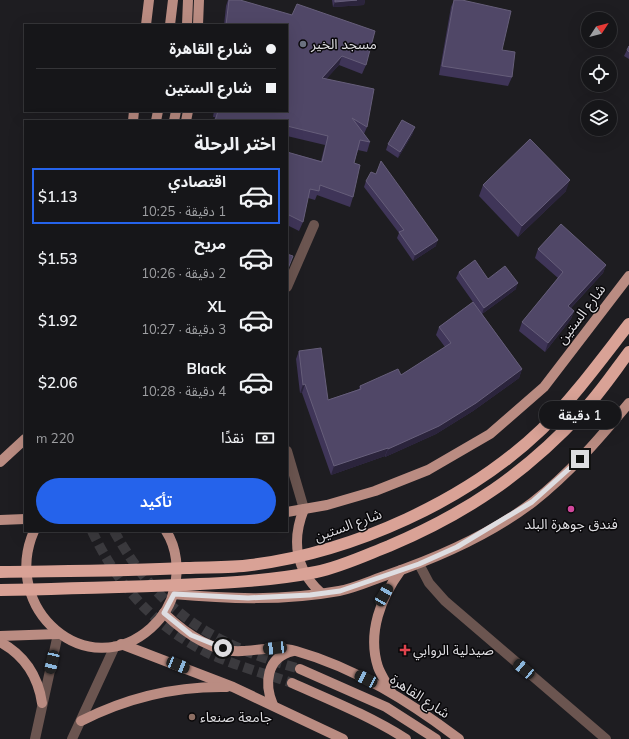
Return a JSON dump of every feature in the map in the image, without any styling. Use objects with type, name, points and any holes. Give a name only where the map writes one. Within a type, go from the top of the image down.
[{"type":"highway","name":"شارع الستين","points":[[0,572],[129,571],[249,565],[300,558],[345,544],[437,503],[477,480],[519,449],[542,428],[573,395],[629,324]]},
{"type":"highway","points":[[0,590],[121,587],[263,579],[317,572],[362,557],[443,521],[483,498],[516,473],[556,438],[584,410],[629,352]]},
{"type":"main road","points":[[146,24],[149,0]]},
{"type":"main road","points":[[170,24],[173,0]]},
{"type":"main road","points":[[187,24],[188,0]]},
{"type":"main road","points":[[198,24],[199,0]]},
{"type":"main road","name":"شارع الستين","points":[[288,512],[327,505],[375,491],[428,470],[490,434],[544,387],[629,276]]},
{"type":"main road","points":[[174,594],[248,598],[340,591],[419,564],[457,547],[532,502],[600,438],[629,403]]},
{"type":"main road","points":[[0,462],[24,440]]},
{"type":"main road","points":[[304,509],[297,531],[298,554],[306,576],[321,593]]},
{"type":"main road","points":[[0,520],[24,519]]},
{"type":"main road","points":[[34,532],[25,558],[24,580],[28,596],[35,610],[45,624],[58,634],[86,646],[100,647],[118,645],[146,632],[164,613],[174,594],[177,579],[177,564],[174,549],[166,532]]},
{"type":"main road","points":[[391,692],[378,667],[375,638],[376,623],[382,602],[392,582],[401,570]]},
{"type":"main road","name":"شارع القاهرة","points":[[164,613],[191,635],[223,648],[240,651],[275,648],[295,650],[340,667],[391,692],[459,739]]},
{"type":"main road","points":[[0,636],[58,634]]},
{"type":"main road","points":[[0,642],[16,652],[31,670],[40,692],[42,703]]},
{"type":"main road","points":[[118,645],[233,687],[343,739]]},
{"type":"main road","points":[[273,705],[268,687],[270,671],[278,658],[284,653],[295,650]]},
{"type":"main road","points":[[300,670],[386,707],[436,739]]},
{"type":"main road","points":[[292,683],[389,728],[406,739]]},
{"type":"main road","points":[[81,721],[118,704],[156,693],[188,688],[233,687]]},
{"type":"street","points":[[288,285],[314,225]]},
{"type":"street","points":[[288,454],[304,509]]},
{"type":"street","points":[[419,564],[429,583],[445,601],[606,739]]},
{"type":"street","points":[[35,739],[58,634]]},
{"type":"street","points":[[72,739],[118,645]]},
{"type":"building","points":[[229,0],[240,0],[292,15],[297,4],[375,31],[366,65],[342,56],[322,78],[374,89],[367,127],[352,118],[370,142],[360,140],[354,163],[360,165],[353,197],[320,185],[319,191],[310,189],[303,222],[288,214],[288,152],[322,162],[328,136],[288,126],[288,120],[215,120],[218,112],[288,112],[288,24],[226,24]]},
{"type":"building","points":[[335,0],[357,0],[335,2]]},
{"type":"building","points":[[454,0],[462,0],[511,11],[502,50],[515,52],[512,77],[442,66]]},
{"type":"building","points":[[402,120],[415,127],[400,152],[388,144]]},
{"type":"building","points":[[530,139],[570,180],[522,226],[483,185]]},
{"type":"building","points":[[381,161],[438,240],[415,255],[399,232],[404,230],[366,181],[371,172],[376,174]]},
{"type":"building","points":[[561,224],[606,265],[568,306],[574,311],[548,343],[522,322],[563,272],[538,249]]},
{"type":"building","points":[[288,254],[293,256],[288,268]]},
{"type":"building","points":[[475,260],[488,279],[505,266],[518,283],[484,308],[459,272]]},
{"type":"building","points":[[473,302],[522,369],[476,403],[439,426],[388,449],[334,466],[305,384],[303,385],[299,351],[321,348],[328,400],[361,389],[360,386],[398,369],[401,375],[451,343],[439,327]]},
{"type":"tunnel","points":[[93,532],[113,568],[125,585],[138,601],[169,629],[216,657],[292,683]]},
{"type":"tunnel","points":[[115,532],[150,584],[170,604],[191,621],[214,636],[240,648],[300,669]]},
{"type":"place","name":"مسجد الخير","points":[[303,44]]},
{"type":"place","name":"فندق جوهرة البلد","points":[[571,509]]},
{"type":"place","name":"صيدلية الروابي","points":[[405,650]]},
{"type":"place","name":"جامعة صنعاء","points":[[192,717]]},
{"type":"route","points":[[223,648],[206,643],[191,635],[164,613],[174,594],[211,598],[279,598],[340,591],[419,564],[457,547],[532,502],[580,459]]}]
